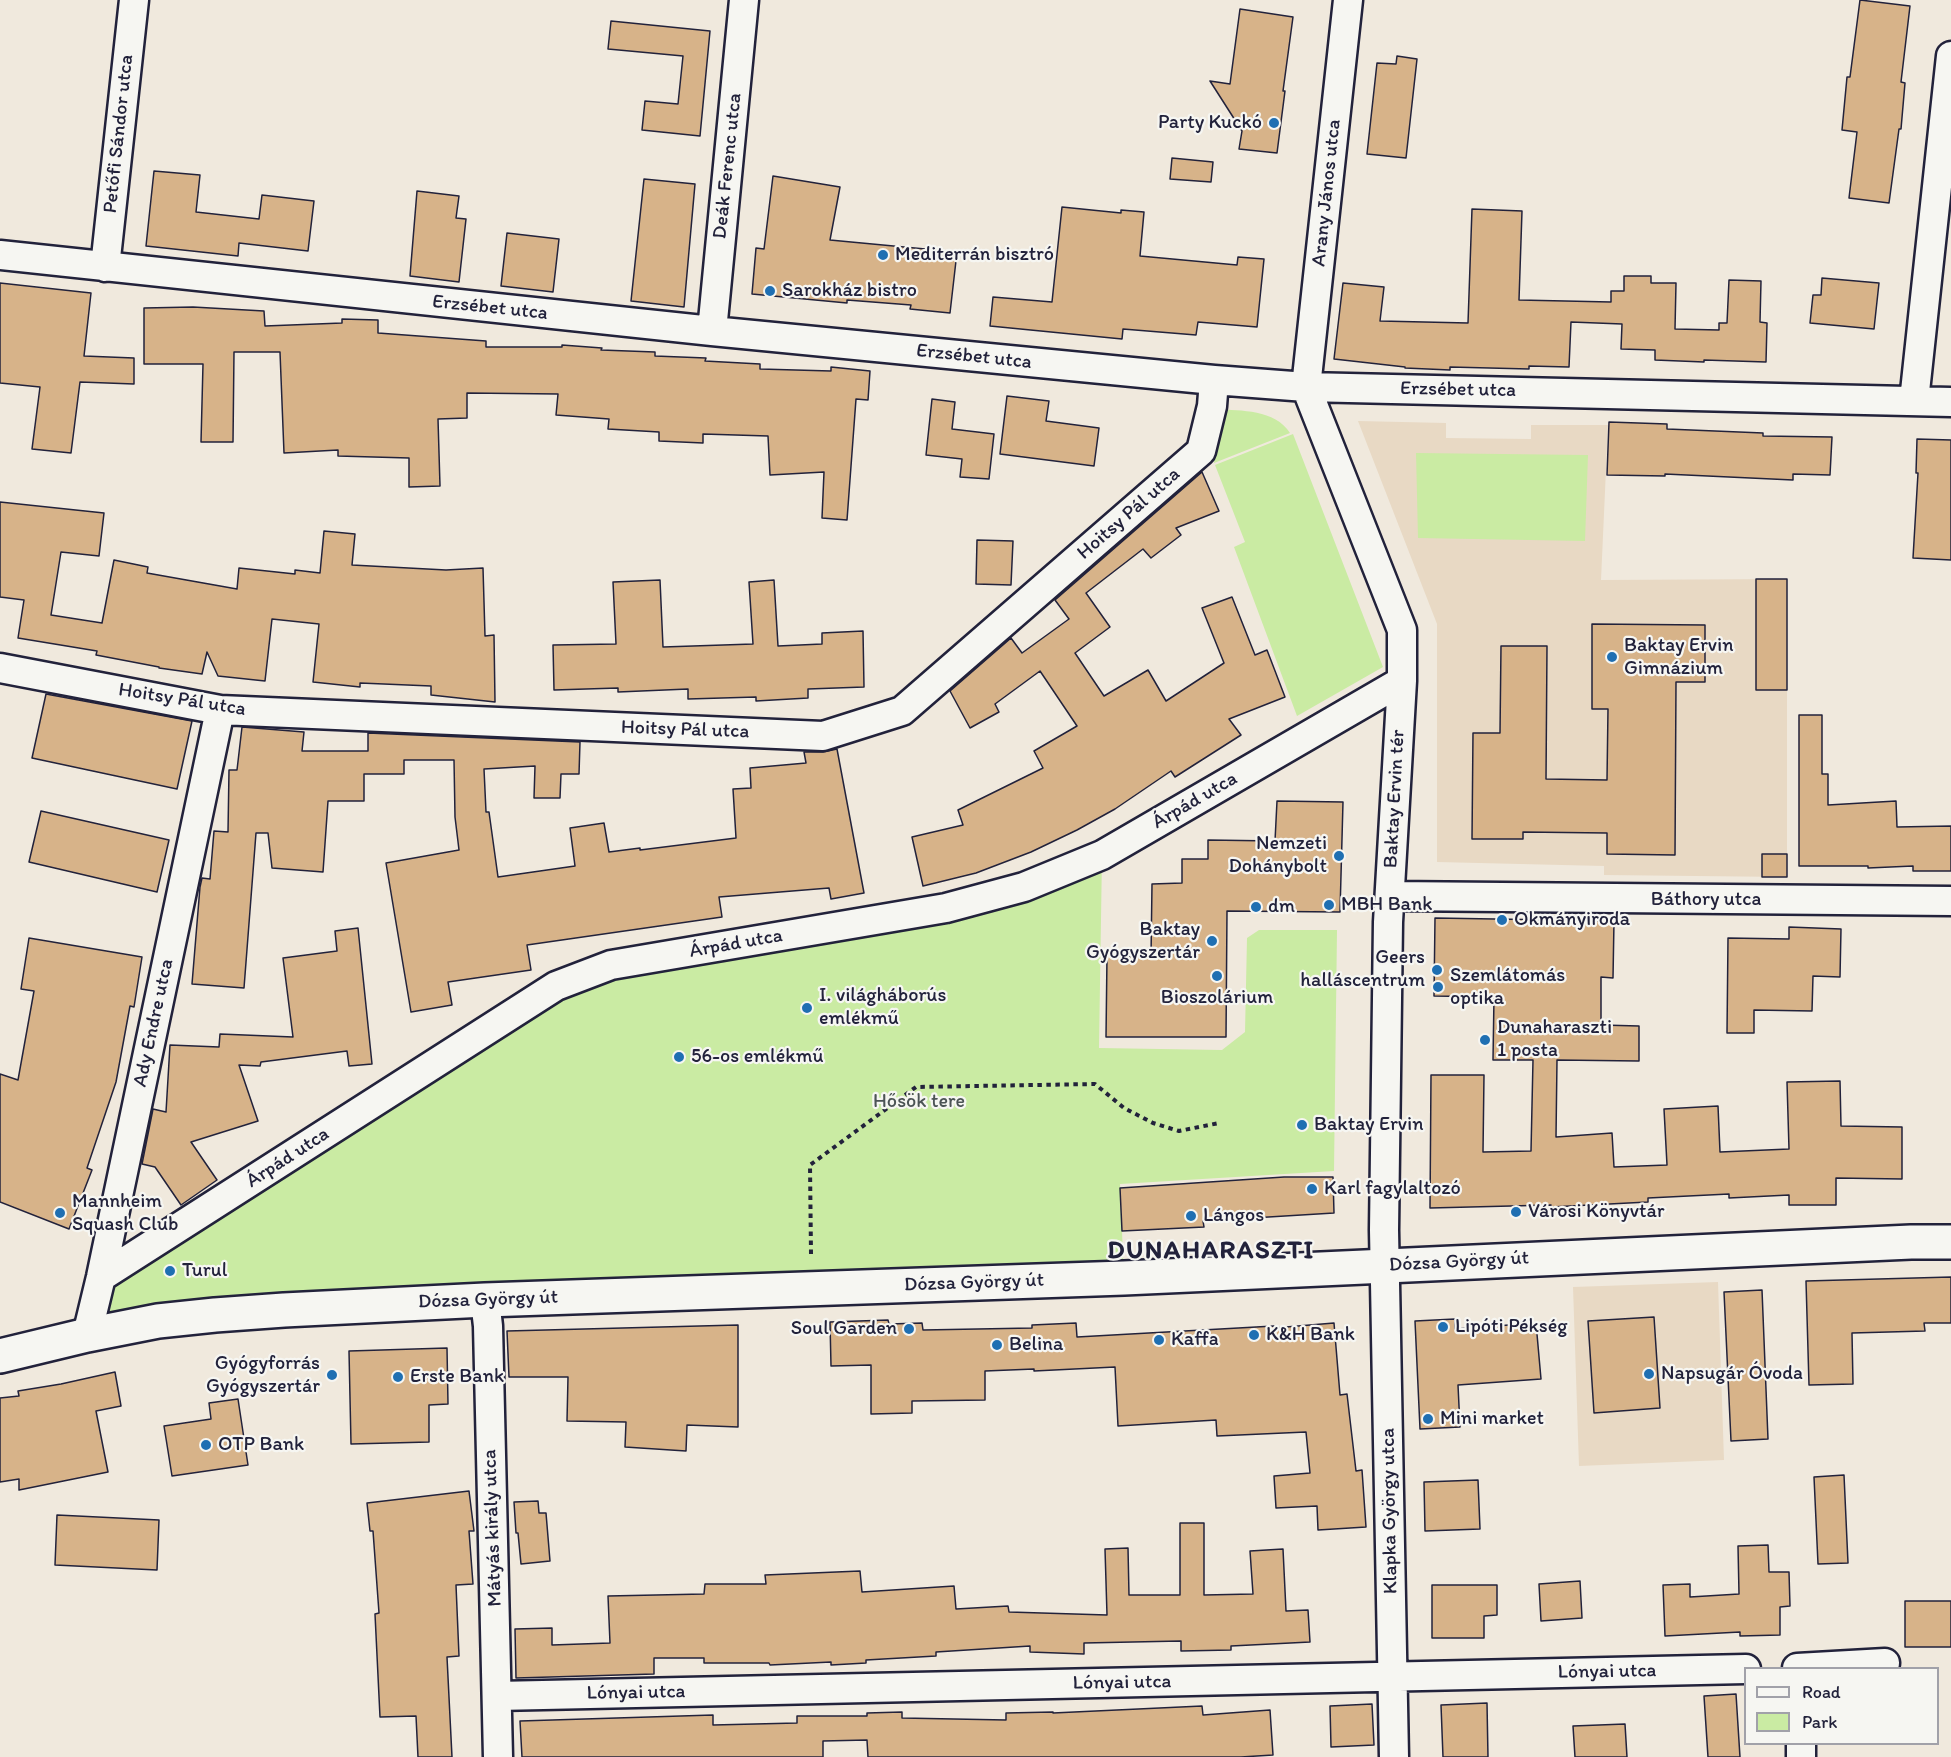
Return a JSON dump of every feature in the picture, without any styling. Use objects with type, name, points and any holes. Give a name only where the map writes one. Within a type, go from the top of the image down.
[{"type":"main road","name":"Dózsa György út","points":[[0,1356],[158,1321],[214,1315],[485,1300],[1112,1278],[1951,1242]]},
{"type":"street","name":"Petőfi Sándor utca","points":[[105,267],[134,0]]},
{"type":"street","name":"Deák Ferenc utca","points":[[712,331],[744,0]]},
{"type":"street","name":"Arany János utca","points":[[1306,387],[1348,0]]},
{"type":"street","points":[[1914,401],[1951,56]]},
{"type":"street","name":"Erzsébet utca","points":[[0,255],[712,331],[1214,381],[1306,387],[1951,402]]},
{"type":"street","name":"Hoitsy Pál utca","points":[[0,668],[220,710],[823,736],[902,711],[1201,451],[1212,406],[1214,381]]},
{"type":"street","name":"Baktay Ervin tér","points":[[1306,387],[1402,630],[1402,681],[1390,896],[1385,1266]]},
{"type":"street","name":"Árpád utca","points":[[101,1277],[556,986],[611,965],[946,908],[1024,887],[1102,855],[1402,681]]},
{"type":"street","name":"Ady Endre utca","points":[[87,1335],[220,710]]},
{"type":"street","name":"Báthory utca","points":[[1390,896],[1951,901]]},
{"type":"street","name":"Klapka György utca","points":[[1385,1266],[1394,1757]]},
{"type":"street","name":"Mátyás király utca","points":[[485,1300],[488,1326],[498,1757]]},
{"type":"street","points":[[1815,1667],[1886,1663]]},
{"type":"street","name":"Lónyai utca","points":[[498,1696],[1744,1670]]},
{"type":"path","points":[[811,1254],[810,1165],[916,1087],[1095,1084],[1124,1108],[1154,1123],[1179,1131],[1219,1123]]},
{"type":"shaded area","name":"Baktay Ervin Gimnázium","points":[[1358,421],[1446,423],[1446,438],[1531,439],[1531,425],[1608,425],[1601,580],[1787,579],[1787,877],[1604,875],[1604,866],[1437,862],[1437,624]]},
{"type":"shaded area","name":"Napsugár Óvoda","points":[[1718,1282],[1724,1460],[1579,1466],[1573,1287]]},
{"type":"green space","points":[[1217,409],[1267,415],[1284,425],[1290,433],[1214,463]]},
{"type":"green space","points":[[1293,434],[1383,667],[1297,716],[1234,547],[1245,542],[1215,465]]},
{"type":"green space","points":[[1416,453],[1588,455],[1585,541],[1418,538]]},
{"type":"green space","name":"Hősök tere","points":[[1102,855],[1099,1048],[1222,1050],[1245,1032],[1247,938],[1259,930],[1337,930],[1334,1171],[1120,1184],[1124,1278],[87,1335],[98,1292],[556,986],[946,908]]},
{"type":"building","points":[[1860,0],[1910,6],[1901,82],[1905,83],[1901,129],[1899,129],[1889,203],[1849,198],[1857,132],[1842,130],[1847,77],[1850,77]]},
{"type":"building","points":[[1240,9],[1293,17],[1277,153],[1239,149],[1242,131],[1210,81],[1230,84]]},
{"type":"building","points":[[611,21],[710,31],[700,136],[642,130],[645,101],[678,104],[683,56],[608,49]]},
{"type":"building","points":[[1397,56],[1417,59],[1406,158],[1367,154],[1377,63],[1396,64]]},
{"type":"building","points":[[1172,158],[1213,162],[1211,182],[1170,179]]},
{"type":"building","points":[[154,171],[200,175],[196,212],[259,219],[262,195],[314,201],[308,251],[239,243],[238,256],[146,246]]},
{"type":"building","points":[[773,176],[840,187],[830,240],[957,252],[950,313],[910,309],[911,305],[847,300],[847,303],[752,294],[756,248],[764,249]]},
{"type":"building","points":[[644,179],[695,184],[684,307],[631,301]]},
{"type":"building","points":[[417,191],[459,196],[456,218],[466,219],[459,282],[410,276]]},
{"type":"building","points":[[1062,207],[1121,213],[1121,210],[1144,212],[1140,256],[1237,265],[1238,257],[1264,259],[1257,327],[1198,322],[1196,335],[1123,329],[1122,339],[990,326],[993,297],[1052,302]]},
{"type":"building","points":[[1472,209],[1522,211],[1519,300],[1611,302],[1611,291],[1624,291],[1624,276],[1651,276],[1651,283],[1676,283],[1675,329],[1719,330],[1719,323],[1727,323],[1729,280],[1761,281],[1760,322],[1767,323],[1766,362],[1655,360],[1655,350],[1621,349],[1622,324],[1571,322],[1569,367],[1529,366],[1529,369],[1450,367],[1450,370],[1405,368],[1334,359],[1343,283],[1384,287],[1380,321],[1468,323]]},
{"type":"building","points":[[507,233],[559,239],[553,292],[501,286]]},
{"type":"building","points":[[1822,278],[1879,283],[1874,329],[1810,323],[1813,295],[1821,295]]},
{"type":"building","points":[[0,283],[91,293],[84,356],[134,358],[134,384],[80,382],[71,453],[32,449],[40,387],[0,383]]},
{"type":"building","points":[[193,307],[264,311],[265,326],[342,323],[342,319],[378,320],[378,333],[486,341],[486,347],[562,347],[562,345],[602,348],[601,350],[655,352],[655,356],[706,358],[705,361],[760,364],[760,369],[831,371],[831,367],[870,371],[868,400],[856,399],[847,520],[822,518],[824,472],[770,475],[768,436],[703,434],[703,443],[659,441],[659,432],[608,429],[609,419],[556,415],[558,394],[467,393],[467,418],[438,419],[440,486],[409,487],[409,458],[338,456],[338,450],[284,453],[280,352],[234,352],[233,442],[201,442],[203,364],[144,364],[144,308]]},
{"type":"building","points":[[1007,396],[1049,401],[1046,421],[1099,428],[1094,466],[1000,454]]},
{"type":"building","points":[[932,399],[955,402],[952,429],[994,434],[989,479],[960,477],[962,459],[926,455]]},
{"type":"building","points":[[1609,422],[1667,424],[1667,429],[1763,433],[1763,436],[1832,437],[1830,475],[1793,474],[1793,480],[1665,474],[1665,476],[1607,475]]},
{"type":"building","points":[[1917,439],[1951,440],[1951,560],[1913,558],[1918,473],[1916,473]]},
{"type":"building","points":[[1202,472],[1219,511],[1176,528],[1181,535],[1151,558],[1143,549],[1086,593],[1110,627],[1075,653],[1104,696],[1148,670],[1166,701],[1224,663],[1202,608],[1232,597],[1255,655],[1267,650],[1285,697],[1229,719],[1241,735],[1175,777],[1171,771],[1115,809],[1077,830],[1031,852],[976,873],[923,886],[912,837],[963,825],[958,810],[1043,768],[1034,751],[1077,726],[1040,671],[995,704],[999,712],[970,728],[950,691],[1011,638],[1022,653],[1069,619],[1055,600]]},
{"type":"building","points":[[0,502],[104,513],[99,556],[61,552],[51,615],[102,623],[114,560],[148,567],[147,573],[237,589],[239,568],[295,574],[295,570],[320,573],[324,531],[355,534],[352,565],[446,570],[483,568],[485,636],[494,635],[495,702],[431,695],[431,686],[360,683],[360,687],[313,682],[319,624],[272,619],[265,681],[218,676],[207,652],[202,674],[96,655],[97,651],[18,638],[24,600],[0,597]]},
{"type":"building","points":[[977,540],[1013,541],[1011,585],[976,584]]},
{"type":"building","points":[[1756,579],[1787,579],[1787,690],[1756,690]]},
{"type":"building","points":[[660,580],[663,647],[753,644],[749,582],[774,580],[778,646],[822,644],[822,633],[863,631],[864,687],[808,689],[808,698],[756,701],[756,697],[688,699],[688,689],[618,692],[618,688],[554,690],[553,645],[616,644],[613,582]]},
{"type":"building","points":[[1592,624],[1705,625],[1705,682],[1676,682],[1675,855],[1607,854],[1607,833],[1523,832],[1523,839],[1472,839],[1473,733],[1500,733],[1501,646],[1547,646],[1546,779],[1607,780],[1608,709],[1592,709]]},
{"type":"building","points":[[46,694],[192,721],[177,789],[32,758]]},
{"type":"building","points":[[1799,715],[1822,715],[1822,774],[1828,774],[1828,805],[1896,801],[1897,827],[1951,826],[1951,871],[1913,871],[1913,866],[1868,868],[1868,866],[1799,866]]},
{"type":"building","points":[[242,727],[304,732],[302,751],[368,751],[368,733],[580,742],[579,774],[561,774],[560,798],[534,798],[535,766],[484,769],[486,812],[489,812],[498,877],[575,866],[570,828],[604,823],[609,852],[736,838],[733,789],[751,788],[750,768],[806,763],[804,752],[837,749],[864,893],[831,899],[829,888],[719,897],[722,917],[527,945],[531,970],[448,982],[452,1005],[411,1012],[386,863],[459,850],[455,817],[454,760],[404,760],[404,774],[364,774],[364,801],[328,801],[323,872],[272,868],[268,833],[256,833],[244,988],[192,984],[200,887],[202,878],[210,879],[214,831],[228,832],[229,770],[237,770]]},
{"type":"building","points":[[1277,801],[1343,802],[1340,912],[1227,911],[1226,1037],[1106,1037],[1107,956],[1151,957],[1152,884],[1182,883],[1182,859],[1208,859],[1208,840],[1275,841]]},
{"type":"building","points":[[41,811],[169,840],[157,892],[29,862]]},
{"type":"building","points":[[1762,854],[1787,854],[1787,877],[1762,877]]},
{"type":"building","points":[[1435,918],[1614,921],[1613,978],[1601,977],[1601,1025],[1639,1026],[1639,1061],[1557,1060],[1556,1137],[1612,1133],[1614,1167],[1667,1165],[1664,1109],[1718,1106],[1720,1152],[1789,1149],[1787,1082],[1840,1081],[1841,1126],[1902,1127],[1902,1179],[1836,1178],[1836,1205],[1789,1205],[1789,1195],[1729,1198],[1729,1194],[1648,1198],[1648,1202],[1551,1207],[1551,1205],[1430,1208],[1431,1075],[1484,1075],[1483,1152],[1531,1151],[1533,1060],[1493,1060],[1494,997],[1434,996]]},
{"type":"building","points":[[1789,927],[1841,929],[1840,977],[1813,976],[1812,1011],[1754,1010],[1754,1033],[1727,1033],[1728,938],[1789,939]]},
{"type":"building","points":[[358,928],[372,1064],[349,1066],[347,1051],[261,1062],[260,1066],[239,1065],[258,1121],[191,1142],[217,1180],[181,1205],[155,1167],[142,1164],[153,1109],[166,1112],[170,1045],[219,1047],[220,1034],[293,1037],[283,958],[337,951],[335,931]]},
{"type":"building","points":[[29,938],[142,957],[134,1007],[130,1006],[116,1082],[87,1168],[92,1170],[69,1229],[0,1202],[0,1074],[18,1080],[34,991],[21,989]]},
{"type":"building","points":[[1284,1177],[1333,1177],[1334,1213],[1203,1221],[1204,1227],[1122,1231],[1120,1188]]},
{"type":"building","points":[[1951,1277],[1951,1323],[1924,1323],[1925,1331],[1852,1333],[1853,1384],[1809,1385],[1806,1281]]},
{"type":"building","points":[[1762,1290],[1768,1439],[1731,1441],[1724,1292]]},
{"type":"building","points":[[1654,1317],[1660,1408],[1594,1413],[1588,1321]]},
{"type":"building","points":[[1455,1319],[1455,1329],[1536,1323],[1541,1379],[1458,1385],[1460,1427],[1420,1429],[1415,1321]]},
{"type":"building","points":[[888,1320],[889,1324],[922,1323],[923,1330],[1032,1328],[1032,1325],[1076,1323],[1077,1337],[1334,1323],[1340,1395],[1347,1394],[1356,1471],[1362,1470],[1366,1527],[1318,1530],[1317,1506],[1276,1508],[1274,1476],[1310,1473],[1306,1432],[1217,1436],[1216,1420],[1118,1426],[1115,1367],[985,1371],[985,1400],[912,1401],[912,1413],[871,1414],[871,1365],[831,1366],[830,1322]]},
{"type":"building","points":[[738,1325],[738,1427],[687,1425],[686,1451],[625,1447],[626,1422],[567,1421],[568,1377],[509,1377],[507,1331]]},
{"type":"building","name":"Erste Bank","points":[[447,1348],[448,1404],[429,1405],[429,1442],[351,1444],[349,1351]]},
{"type":"building","points":[[115,1372],[121,1406],[96,1411],[108,1472],[19,1490],[19,1479],[0,1482],[0,1398],[19,1396],[18,1391]]},
{"type":"building","name":"OTP Bank","points":[[238,1399],[248,1465],[172,1476],[164,1426],[211,1419],[209,1403]]},
{"type":"building","points":[[1844,1475],[1848,1563],[1818,1564],[1814,1477]]},
{"type":"building","points":[[1478,1480],[1480,1529],[1425,1531],[1424,1482]]},
{"type":"building","points":[[469,1491],[474,1531],[469,1531],[473,1584],[456,1585],[459,1656],[447,1657],[452,1757],[418,1757],[416,1716],[380,1717],[375,1614],[379,1613],[373,1531],[370,1531],[367,1503]]},
{"type":"building","points":[[538,1501],[539,1513],[546,1513],[550,1561],[521,1564],[514,1502]]},
{"type":"building","points":[[57,1515],[159,1520],[157,1570],[55,1565]]},
{"type":"building","points":[[1180,1523],[1204,1523],[1204,1595],[1253,1594],[1250,1551],[1283,1549],[1286,1611],[1308,1610],[1310,1642],[1231,1646],[1231,1650],[1181,1651],[1181,1641],[1084,1643],[1084,1654],[1030,1652],[1030,1646],[936,1652],[936,1656],[866,1660],[866,1663],[831,1665],[831,1662],[770,1665],[769,1663],[704,1663],[704,1658],[654,1658],[654,1674],[516,1678],[515,1629],[552,1628],[552,1645],[610,1643],[608,1596],[704,1594],[705,1584],[766,1584],[765,1575],[860,1571],[862,1592],[954,1586],[956,1609],[1008,1606],[1009,1612],[1107,1615],[1105,1549],[1128,1548],[1129,1595],[1180,1595]]},
{"type":"building","points":[[1768,1545],[1769,1572],[1789,1572],[1790,1606],[1780,1607],[1780,1635],[1740,1636],[1740,1632],[1665,1636],[1663,1585],[1690,1584],[1690,1597],[1739,1594],[1738,1546]]},
{"type":"building","points":[[1580,1581],[1582,1618],[1541,1621],[1539,1584]]},
{"type":"building","points":[[1432,1585],[1497,1585],[1497,1615],[1484,1616],[1484,1638],[1432,1638]]},
{"type":"building","points":[[1905,1601],[1951,1601],[1951,1647],[1905,1647]]},
{"type":"building","points":[[1736,1694],[1740,1757],[1708,1757],[1704,1696]]},
{"type":"building","points":[[1487,1703],[1488,1757],[1443,1757],[1441,1705]]},
{"type":"building","points":[[1372,1704],[1374,1745],[1331,1747],[1330,1706]]},
{"type":"building","points":[[1202,1706],[1203,1715],[1270,1710],[1273,1755],[1241,1757],[868,1757],[867,1740],[823,1741],[823,1757],[522,1757],[520,1721],[713,1715],[713,1725],[797,1723],[797,1716],[867,1716],[867,1713],[902,1712],[902,1718],[1006,1720],[1006,1713]]},
{"type":"building","points":[[1625,1724],[1627,1757],[1575,1757],[1573,1726]]},
{"type":"place","name":"Party Kuckó","points":[[1274,123]]},
{"type":"place","name":"Mediterrán bisztró","points":[[883,255]]},
{"type":"place","name":"Sarokház bistro","points":[[770,291]]},
{"type":"place","name":"Baktay Ervin Gimnázium","points":[[1612,657]]},
{"type":"place","name":"Nemzeti Dohánybolt","points":[[1339,856]]},
{"type":"place","name":"MBH Bank","points":[[1329,905]]},
{"type":"place","name":"dm","points":[[1256,907]]},
{"type":"place","name":"Okmányiroda","points":[[1502,920]]},
{"type":"place","name":"Baktay Gyógyszertár","points":[[1212,941]]},
{"type":"place","name":"Geers halláscentrum","points":[[1437,970]]},
{"type":"place","name":"Bioszolárium","points":[[1217,976]]},
{"type":"place","name":"Szemlátomás optika","points":[[1438,987]]},
{"type":"place","name":"I. világháborús emlékmű","points":[[807,1008]]},
{"type":"place","name":"Dunaharaszti 1 posta","points":[[1485,1040]]},
{"type":"place","name":"56-os emlékmű","points":[[679,1057]]},
{"type":"place","name":"Baktay Ervin","points":[[1302,1125]]},
{"type":"place","name":"Karl fagylaltozó","points":[[1312,1189]]},
{"type":"place","name":"Városi Könyvtár","points":[[1516,1212]]},
{"type":"place","name":"Mannheim Squash Club","points":[[60,1213]]},
{"type":"place","name":"Lángos","points":[[1191,1216]]},
{"type":"place","name":"Turul","points":[[170,1271]]},
{"type":"place","name":"Lipóti Pékség","points":[[1443,1327]]},
{"type":"place","name":"Soul Garden","points":[[909,1329]]},
{"type":"place","name":"K&H Bank","points":[[1254,1335]]},
{"type":"place","name":"Kaffa","points":[[1159,1340]]},
{"type":"place","name":"Belina","points":[[997,1345]]},
{"type":"place","name":"Napsugár Óvoda","points":[[1649,1374]]},
{"type":"place","name":"Gyógyforrás Gyógyszertár","points":[[332,1375]]},
{"type":"place","name":"Erste Bank","points":[[398,1377]]},
{"type":"place","name":"Mini market","points":[[1428,1419]]},
{"type":"place","name":"OTP Bank","points":[[206,1445]]},
{"type":"district","name":"DUNAHARASZTI","points":[[1211,1251]]}]
